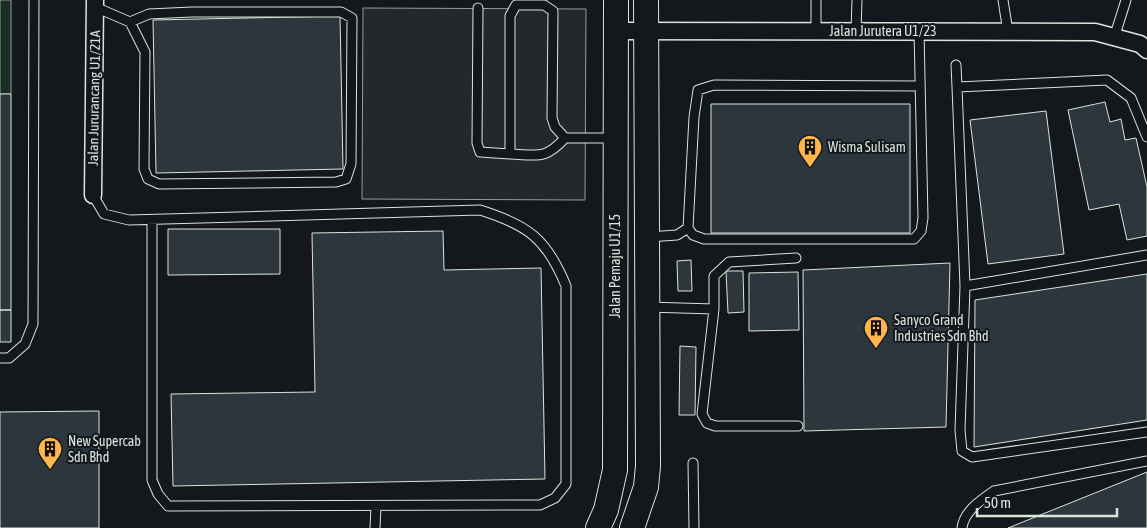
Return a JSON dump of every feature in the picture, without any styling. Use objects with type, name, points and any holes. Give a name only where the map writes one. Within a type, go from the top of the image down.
[{"type":"street","name":"Jalan Pemaju U1/15","points":[[598,528],[606,510],[615,470],[616,0]]},
{"type":"street","points":[[632,528],[646,487],[648,466],[646,0]]},
{"type":"street","name":"Jalan Jururancang U1/21A","points":[[93,196],[95,3]]},
{"type":"street","name":"Jalan Jurutera U1/23","points":[[615,31],[1094,32],[1140,44],[1147,50]]},
{"type":"lane","points":[[0,358],[9,358],[25,344],[33,324],[34,0]]},
{"type":"lane","points":[[816,0],[816,31]]},
{"type":"lane","points":[[856,31],[857,0]]},
{"type":"lane","points":[[1003,0],[1008,32]]},
{"type":"lane","points":[[1114,38],[1126,0]]},
{"type":"lane","points":[[95,3],[130,22],[144,52],[144,169],[148,179],[159,184],[336,182],[346,179],[351,164],[352,18],[341,12],[192,12],[149,14],[130,22]]},
{"type":"lane","points":[[510,154],[510,16],[516,5],[544,5],[553,11],[552,118],[556,127],[565,138]]},
{"type":"lane","points":[[478,8],[477,143],[480,152],[539,155],[552,152],[565,138],[615,138]]},
{"type":"lane","points":[[919,31],[923,218],[920,231],[914,239],[704,239],[693,236],[688,228],[694,117],[698,90],[714,85],[920,86]]},
{"type":"lane","points":[[956,65],[964,286],[960,430],[962,451],[972,457],[1147,432]]},
{"type":"lane","points":[[957,87],[1107,80],[1131,98],[1147,137]]},
{"type":"lane","points":[[93,196],[104,214],[129,220],[480,210],[502,217],[536,236],[555,258],[566,286],[566,484],[555,498],[540,505],[168,506],[158,494],[152,480],[152,220]]},
{"type":"lane","points":[[647,237],[677,234],[688,228]]},
{"type":"lane","points":[[964,286],[1147,255]]},
{"type":"lane","points":[[796,258],[729,262],[714,276],[714,309],[702,414],[707,422],[715,426],[798,426]]},
{"type":"lane","points":[[647,308],[714,309]]},
{"type":"lane","points":[[962,528],[963,522],[977,502],[994,491],[1147,461]]},
{"type":"lane","points":[[693,464],[694,528]]},
{"type":"lane","points":[[375,528],[376,506]]},
{"type":"green space","points":[[0,0],[11,0],[11,94],[0,94]]},
{"type":"shaded area","points":[[363,8],[586,9],[585,200],[362,199]]},
{"type":"building","points":[[340,16],[343,169],[156,173],[153,20]]},
{"type":"building","points":[[0,94],[11,94],[11,310],[0,310]]},
{"type":"building","points":[[1105,102],[1110,122],[1121,119],[1125,140],[1136,138],[1147,187],[1147,236],[1127,240],[1119,204],[1089,210],[1068,110]]},
{"type":"building","name":"Wisma Sulisam","points":[[711,104],[910,104],[910,233],[711,233]]},
{"type":"building","points":[[1046,111],[1064,254],[988,264],[970,120]]},
{"type":"building","points":[[168,229],[280,229],[280,274],[168,275]]},
{"type":"building","points":[[443,231],[444,270],[541,268],[545,479],[173,486],[171,394],[315,392],[312,233]]},
{"type":"building","points":[[691,260],[692,291],[678,291],[677,261]]},
{"type":"building","name":"Sanyco Grand Industries Sdn Bhd","points":[[950,263],[946,427],[804,431],[803,270]]},
{"type":"building","points":[[726,271],[743,271],[744,312],[728,313]]},
{"type":"building","points":[[798,272],[799,330],[749,331],[749,273]]},
{"type":"building","points":[[1147,274],[1147,420],[974,447],[975,300]]},
{"type":"building","points":[[0,310],[11,310],[11,342],[0,342]]},
{"type":"building","points":[[680,346],[696,347],[695,415],[679,415]]},
{"type":"building","name":"New Supercab Sdn Bhd","points":[[99,411],[99,528],[0,528],[0,412]]},
{"type":"building","points":[[1147,472],[1147,528],[1008,528]]},
{"type":"place","name":"Wisma Sulisam","points":[[810,168]]},
{"type":"place","name":"Sanyco Grand Industries Sdn Bhd","points":[[876,349]]},
{"type":"place","name":"New Supercab Sdn Bhd","points":[[50,470]]}]
